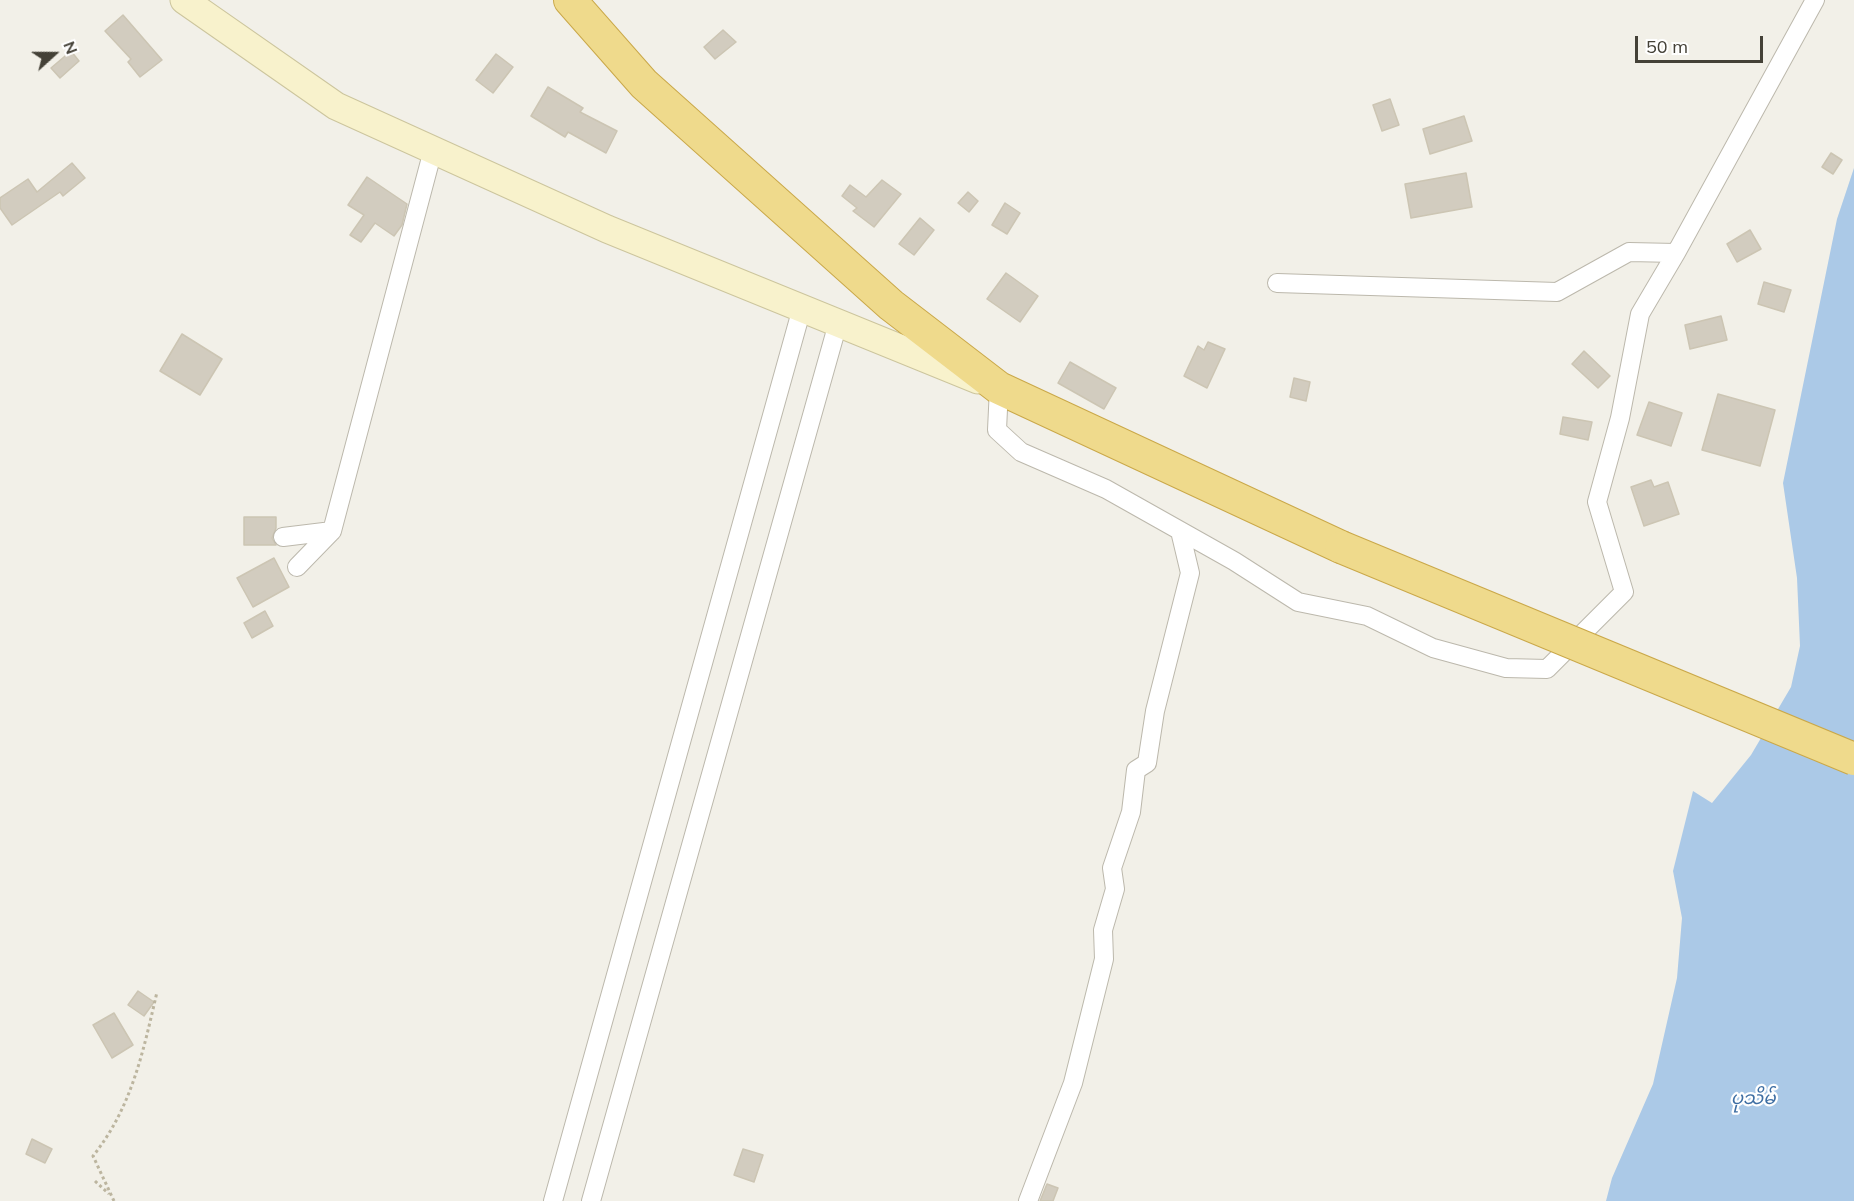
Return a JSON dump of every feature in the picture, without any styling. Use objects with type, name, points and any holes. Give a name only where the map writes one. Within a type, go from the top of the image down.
[{"type":"highway","points":[[570,0],[644,84],[891,305],[999,388],[1341,547],[1854,759]]},
{"type":"main road","points":[[184,0],[336,106],[607,229],[999,388]]},
{"type":"street","points":[[999,388],[997,430],[1021,452],[1106,489],[1298,602],[1367,616],[1433,648],[1506,668],[1547,669],[1624,592],[1597,502],[1620,418],[1640,314],[1815,0]]},
{"type":"street","points":[[297,567],[332,531],[433,150]]},
{"type":"street","points":[[1276,283],[1557,292],[1629,252],[1676,253]]},
{"type":"street","points":[[553,1201],[802,308]]},
{"type":"street","points":[[591,1201],[838,323]]},
{"type":"street","points":[[284,537],[332,531]]},
{"type":"street","points":[[1028,1201],[1073,1083],[1104,959],[1103,930],[1115,890],[1112,868],[1131,812],[1136,770],[1147,763],[1160,688],[1176,637],[1190,573],[1180,531]]},
{"type":"path","points":[[116,1201],[93,1156],[112,1132],[130,1094],[158,992]]},
{"type":"path","points":[[94,1181],[116,1201]]},
{"type":"water","name":"ပုသိမ်","points":[[1854,168],[1854,1201],[1606,1201],[1612,1178],[1653,1084],[1677,978],[1682,918],[1673,871],[1693,791],[1712,803],[1751,755],[1791,687],[1800,646],[1797,578],[1783,483],[1837,219]]},
{"type":"building","points":[[123,15],[162,60],[140,77],[128,62],[131,59],[105,31]]},
{"type":"building","points":[[723,30],[736,42],[715,59],[704,47]]},
{"type":"building","points":[[71,51],[79,61],[60,78],[51,68]]},
{"type":"building","points":[[496,54],[513,67],[493,93],[476,80]]},
{"type":"building","points":[[548,87],[583,108],[580,112],[617,131],[606,153],[568,132],[565,137],[531,116]]},
{"type":"building","points":[[1390,99],[1399,125],[1382,131],[1373,105]]},
{"type":"building","points":[[1464,116],[1472,141],[1430,154],[1423,129]]},
{"type":"building","points":[[1831,153],[1842,160],[1833,174],[1822,167]]},
{"type":"building","points":[[72,163],[85,178],[63,196],[60,192],[12,225],[0,208],[0,198],[28,179],[37,192]]},
{"type":"building","points":[[1466,173],[1472,207],[1411,218],[1405,184]]},
{"type":"building","points":[[367,177],[407,204],[402,225],[394,236],[375,223],[361,242],[350,235],[364,215],[348,205]]},
{"type":"building","points":[[882,180],[901,194],[874,227],[853,211],[857,208],[842,196],[850,185],[866,197]]},
{"type":"building","points":[[968,192],[978,201],[969,212],[958,203]]},
{"type":"building","points":[[1005,203],[1020,213],[1007,234],[992,225]]},
{"type":"building","points":[[920,218],[934,230],[914,255],[899,244]]},
{"type":"building","points":[[1750,230],[1761,249],[1737,262],[1727,244]]},
{"type":"building","points":[[1006,273],[1038,296],[1020,322],[987,299]]},
{"type":"building","points":[[1764,282],[1791,290],[1784,312],[1758,304]]},
{"type":"building","points":[[1721,316],[1727,340],[1690,349],[1685,325]]},
{"type":"building","points":[[182,334],[222,359],[200,395],[160,371]]},
{"type":"building","points":[[1208,342],[1225,349],[1207,388],[1184,376],[1198,346],[1204,350]]},
{"type":"building","points":[[1584,351],[1610,376],[1598,388],[1572,364]]},
{"type":"building","points":[[1070,362],[1116,388],[1104,409],[1058,383]]},
{"type":"building","points":[[1294,378],[1310,382],[1306,401],[1290,397]]},
{"type":"building","points":[[1718,394],[1775,410],[1760,466],[1702,450]]},
{"type":"building","points":[[1649,402],[1682,413],[1671,446],[1637,435]]},
{"type":"building","points":[[1563,417],[1592,422],[1588,440],[1560,434]]},
{"type":"building","points":[[1651,480],[1654,487],[1668,482],[1679,514],[1644,526],[1631,487]]},
{"type":"building","points":[[244,517],[276,517],[276,528],[272,538],[276,545],[244,545]]},
{"type":"building","points":[[274,558],[289,587],[253,607],[237,578]]},
{"type":"building","points":[[265,611],[273,626],[252,638],[244,623]]},
{"type":"building","points":[[138,991],[154,1002],[144,1016],[128,1005]]},
{"type":"building","points":[[114,1013],[133,1045],[112,1058],[93,1025]]},
{"type":"building","points":[[32,1139],[52,1149],[45,1163],[26,1154]]},
{"type":"building","points":[[743,1149],[763,1155],[754,1182],[734,1175]]},
{"type":"building","points":[[1047,1184],[1058,1188],[1053,1201],[1040,1201]]}]
